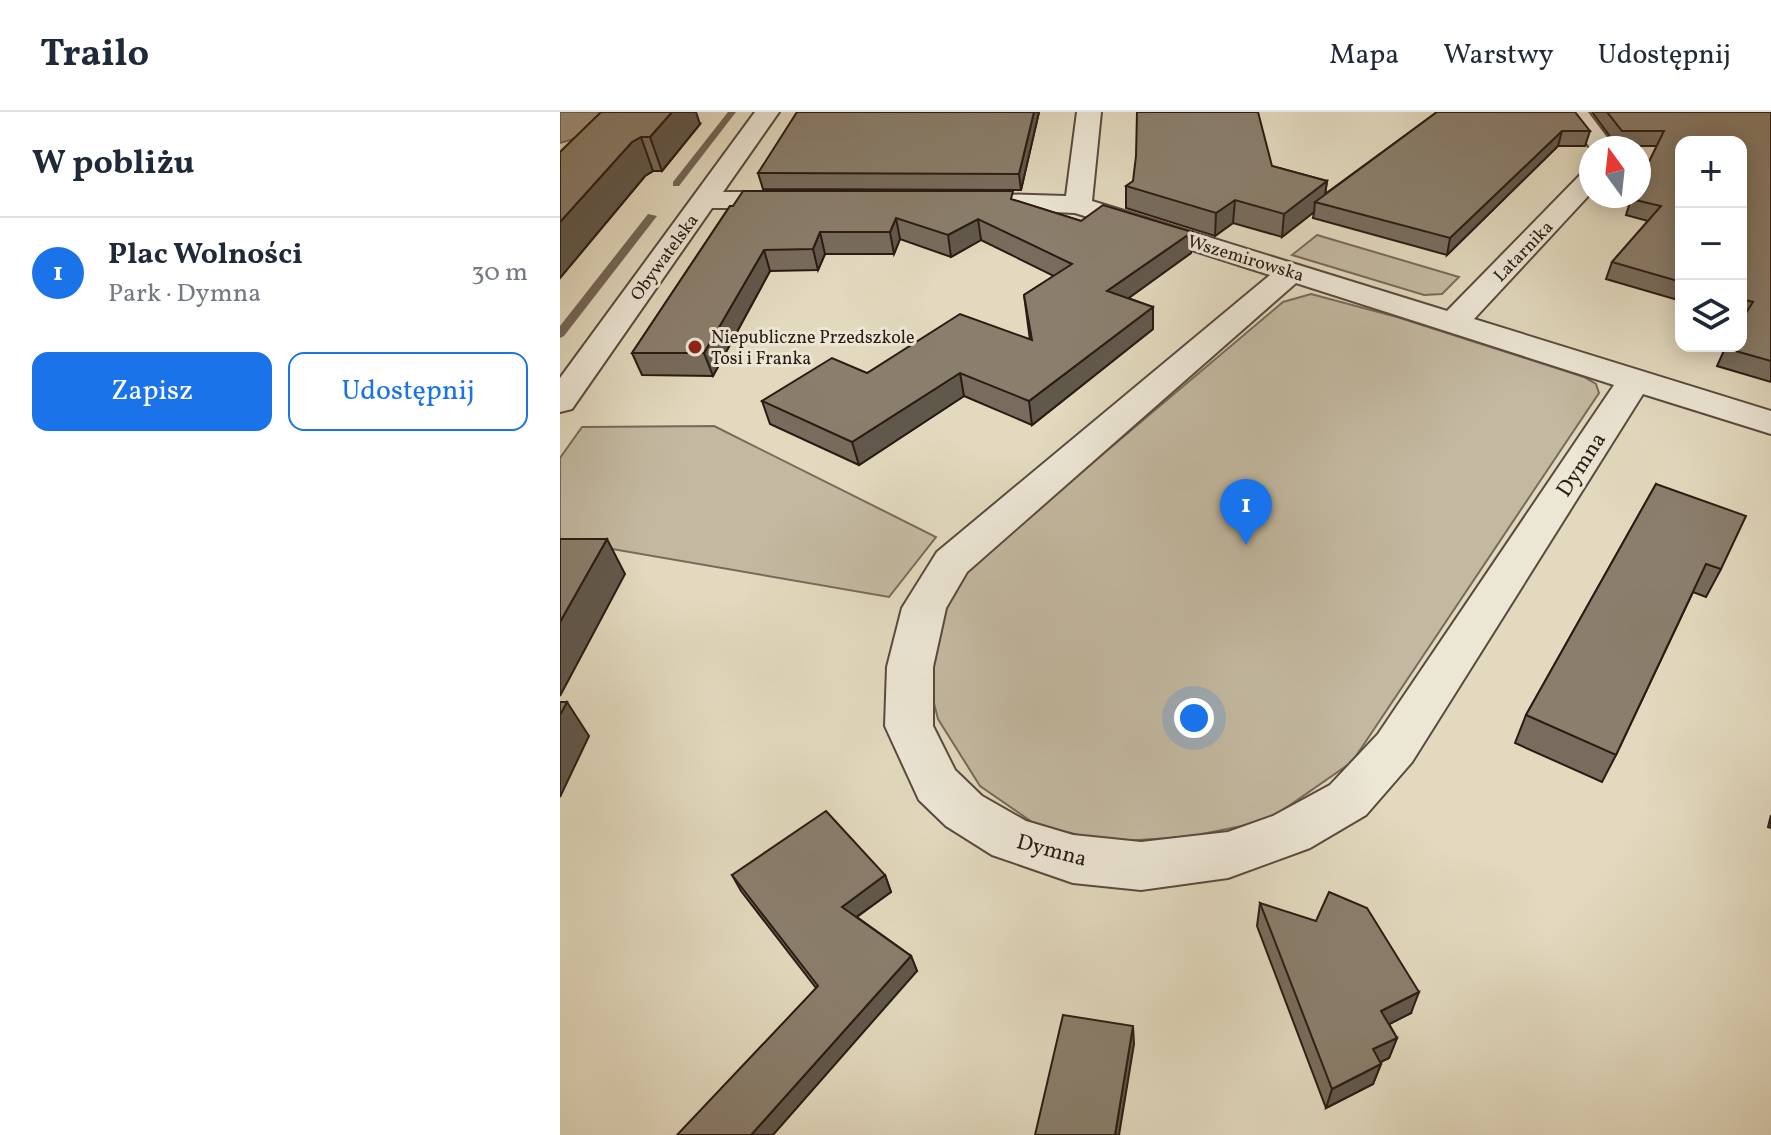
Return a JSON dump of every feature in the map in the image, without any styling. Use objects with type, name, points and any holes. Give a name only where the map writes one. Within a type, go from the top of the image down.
[{"type":"street","name":"Obywatelska","points":[[560,402],[767,112]]},
{"type":"street","points":[[1078,205],[1089,112]]},
{"type":"street","points":[[1576,112],[1594,136]]},
{"type":"street","name":"Latarnika","points":[[1453,323],[1579,191]]},
{"type":"street","points":[[704,200],[820,200]]},
{"type":"street","name":"Wszemirowska","points":[[930,201],[1040,201],[1078,205],[1771,423]]},
{"type":"street","name":"Dymna","points":[[1291,272],[952,562],[924,608],[910,667],[909,726],[937,785],[964,811],[1011,839],[1073,859],[1141,866],[1228,855],[1291,832],[1348,800],[1395,748],[1634,381]]},
{"type":"shaded area","points":[[560,112],[621,112],[584,136],[560,143]]},
{"type":"shaded area","points":[[1317,235],[1459,277],[1442,294],[1424,295],[1292,255]]},
{"type":"shaded area","points":[[1311,294],[1397,317],[1584,377],[1596,384],[1599,393],[1352,762],[1267,821],[1187,837],[1106,842],[1035,824],[980,786],[938,719],[927,676],[943,607],[962,573],[1283,302]]},
{"type":"shaded area","points":[[714,426],[936,537],[889,597],[560,540],[560,458],[582,427]]},
{"type":"building","points":[[601,112],[672,112],[650,137],[641,137],[632,142],[560,222],[560,152]]},
{"type":"building","points":[[797,112],[1034,112],[1019,174],[758,173]]},
{"type":"building","points":[[1137,112],[1258,112],[1272,166],[1327,181],[1284,214],[1235,200],[1216,213],[1126,186],[1133,181]]},
{"type":"building","points":[[1437,112],[1575,112],[1590,131],[1562,131],[1450,238],[1315,202]]},
{"type":"building","points":[[1607,112],[1771,112],[1771,361],[1739,352],[1747,352],[1747,312],[1753,302],[1747,300],[1747,136],[1675,136],[1675,280],[1612,262],[1661,206],[1651,204],[1651,158],[1664,131],[1622,131]]},
{"type":"building","points":[[743,191],[1013,191],[1011,199],[1081,221],[1103,205],[1192,232],[1107,291],[1153,307],[1029,401],[960,373],[852,442],[762,401],[832,358],[867,373],[960,314],[1032,340],[1024,295],[1072,264],[978,219],[948,235],[896,218],[890,232],[820,232],[813,249],[764,250],[704,353],[632,353]]},
{"type":"building","points":[[1656,484],[1746,516],[1721,569],[1706,564],[1616,755],[1526,715]]},
{"type":"building","points":[[560,539],[607,539],[560,622]]},
{"type":"building","points":[[560,702],[567,702],[560,715]]},
{"type":"building","points":[[826,811],[885,875],[842,907],[911,956],[751,1135],[677,1135],[818,986],[732,875]]},
{"type":"building","points":[[1329,892],[1367,908],[1419,992],[1381,1011],[1397,1038],[1373,1049],[1381,1064],[1332,1089],[1260,903],[1316,921]]},
{"type":"building","points":[[1063,1015],[1133,1026],[1115,1135],[1035,1135]]},
{"type":"waterway","points":[[676,184],[732,112]]},
{"type":"waterway","points":[[560,334],[652,216]]},
{"type":"place","name":"Niepubliczne Przedszkole Tosi i Franka","points":[[695,347]]},
{"type":"place","name":"Plac Wolności","points":[[1246,545]]}]
